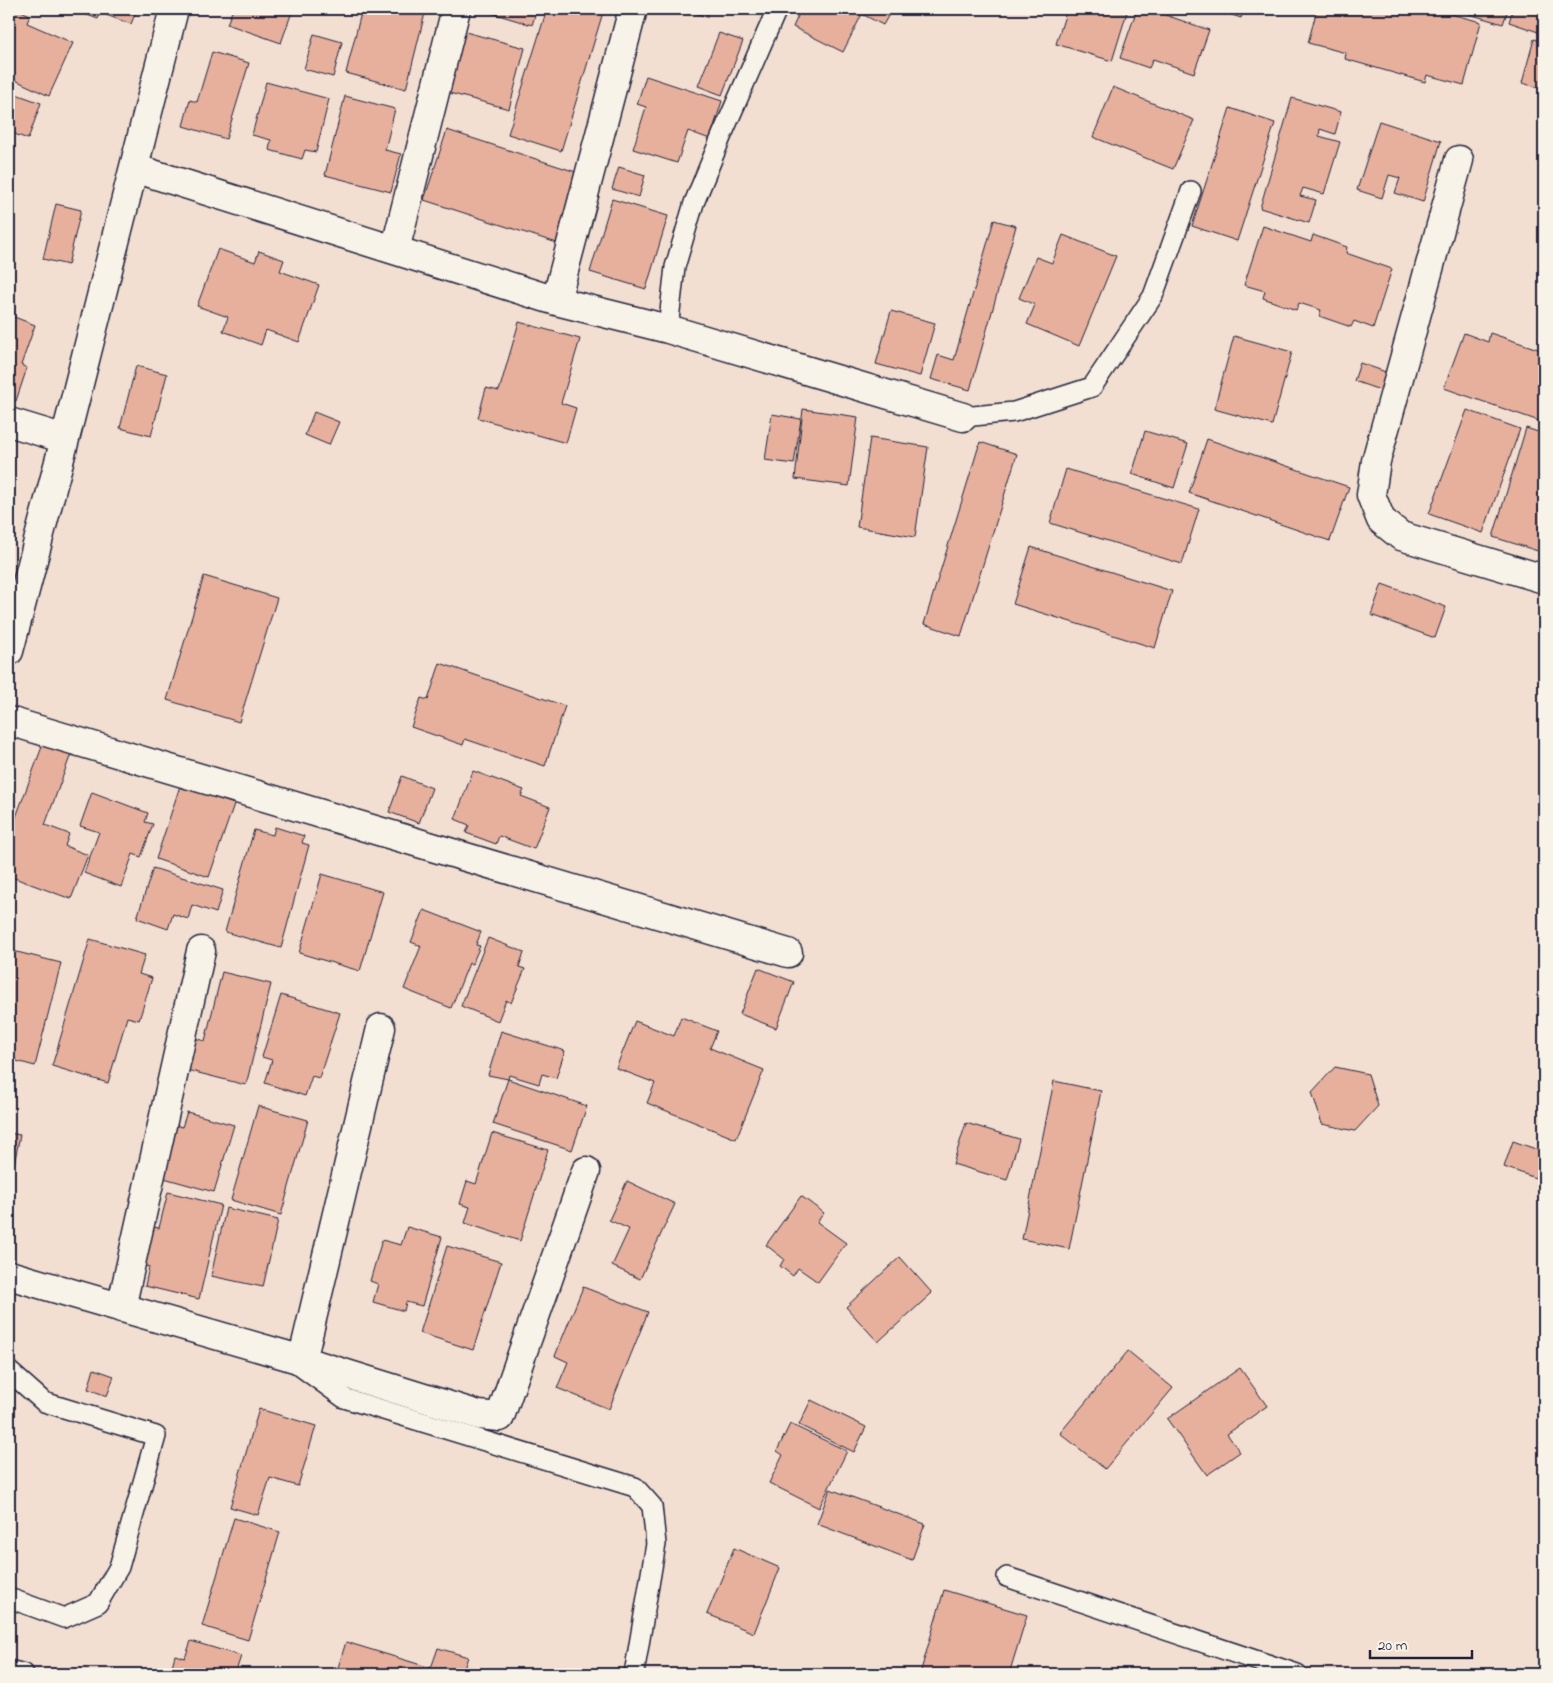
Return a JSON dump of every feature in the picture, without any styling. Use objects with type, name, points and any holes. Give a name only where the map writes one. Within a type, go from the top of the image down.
[{"type":"street","points":[[9,651],[14,611],[65,439],[174,9]]},
{"type":"street","points":[[395,250],[456,9]]},
{"type":"street","points":[[556,301],[633,9]]},
{"type":"street","points":[[1459,160],[1376,461],[1371,495],[1381,520],[1401,536],[1544,579]]},
{"type":"street","points":[[134,168],[556,301],[668,329],[963,417]]},
{"type":"street","points":[[9,422],[65,439]]},
{"type":"street","points":[[9,721],[788,953]]},
{"type":"street","points":[[121,1308],[201,951]]},
{"type":"street","points":[[294,1358],[381,1028]]},
{"type":"street","points":[[9,1275],[294,1358],[479,1415],[500,1417],[586,1171]]},
{"type":"lane","points":[[668,329],[675,267],[694,203],[777,9]]},
{"type":"lane","points":[[963,417],[1014,412],[1092,387],[1153,296],[1191,191]]},
{"type":"lane","points":[[294,1358],[344,1398],[636,1487],[652,1506],[656,1544],[634,1674]]},
{"type":"lane","points":[[9,1371],[44,1402],[156,1436],[119,1567],[98,1603],[64,1618],[9,1598]]},
{"type":"lane","points":[[1007,1578],[1297,1674]]},
{"type":"lane","points":[[9,1670],[24,1674]]},
{"type":"building","points":[[9,9],[17,9],[30,15],[27,23],[73,43],[49,96],[9,77]]},
{"type":"building","points":[[71,9],[101,9],[98,19]]},
{"type":"building","points":[[108,9],[137,9],[131,24],[106,15]]},
{"type":"building","points":[[233,9],[293,9],[281,43],[227,24]]},
{"type":"building","points":[[362,9],[426,9],[406,89],[346,73]]},
{"type":"building","points":[[478,9],[537,9],[532,25]]},
{"type":"building","points":[[547,9],[604,9],[561,151],[508,134]]},
{"type":"building","points":[[682,9],[709,9],[707,17]]},
{"type":"building","points":[[800,9],[892,9],[883,25],[862,14],[843,52],[793,27],[798,16],[796,15]]},
{"type":"building","points":[[1067,9],[1128,9],[1112,61],[1056,44]]},
{"type":"building","points":[[1137,9],[1148,9],[1209,30],[1194,73],[1153,59],[1149,68],[1120,58]]},
{"type":"building","points":[[1214,9],[1244,9],[1241,18]]},
{"type":"building","points":[[1317,9],[1432,9],[1481,22],[1464,85],[1427,75],[1425,82],[1345,59],[1346,53],[1308,43]]},
{"type":"building","points":[[1470,9],[1508,9],[1503,24],[1469,14]]},
{"type":"building","points":[[1513,9],[1544,9],[1544,34],[1509,22]]},
{"type":"building","points":[[458,30],[525,48],[509,109],[442,91]]},
{"type":"building","points":[[719,33],[743,41],[722,95],[698,86]]},
{"type":"building","points":[[314,34],[342,42],[333,77],[304,69]]},
{"type":"building","points":[[1534,39],[1544,42],[1544,89],[1522,83]]},
{"type":"building","points":[[212,52],[249,63],[226,139],[183,126],[190,100],[197,102]]},
{"type":"building","points":[[646,76],[722,101],[710,139],[688,131],[677,163],[633,149],[646,107],[637,104]]},
{"type":"building","points":[[266,82],[329,99],[316,152],[305,150],[302,159],[269,150],[271,140],[252,135]]},
{"type":"building","points":[[1113,87],[1194,120],[1173,169],[1093,137]]},
{"type":"building","points":[[16,94],[41,103],[28,139],[9,132],[9,106],[11,106]]},
{"type":"building","points":[[345,96],[395,109],[385,150],[401,154],[391,192],[325,175]]},
{"type":"building","points":[[1292,98],[1341,112],[1335,134],[1320,129],[1319,136],[1340,142],[1324,194],[1303,188],[1300,196],[1316,200],[1309,223],[1260,208]]},
{"type":"building","points":[[1230,108],[1275,123],[1237,241],[1192,226]]},
{"type":"building","points":[[1379,121],[1441,141],[1423,202],[1395,193],[1400,178],[1389,175],[1382,198],[1357,190]]},
{"type":"building","points":[[447,130],[579,173],[557,243],[424,200]]},
{"type":"building","points":[[619,167],[645,175],[639,197],[612,189]]},
{"type":"building","points":[[612,199],[668,216],[646,289],[590,272]]},
{"type":"building","points":[[9,200],[13,202],[9,215]]},
{"type":"building","points":[[56,204],[81,210],[68,265],[43,259]]},
{"type":"building","points":[[994,220],[1016,226],[970,390],[931,379],[938,355],[954,360]]},
{"type":"building","points":[[1263,226],[1311,242],[1313,235],[1347,247],[1346,253],[1392,269],[1373,328],[1354,321],[1351,327],[1319,316],[1321,310],[1299,303],[1296,310],[1263,298],[1265,291],[1244,285]]},
{"type":"building","points":[[1063,235],[1116,256],[1079,346],[1027,324],[1035,305],[1019,298],[1036,257],[1052,263]]},
{"type":"building","points":[[218,249],[255,262],[259,251],[284,260],[280,271],[319,285],[299,342],[266,330],[261,345],[223,331],[228,317],[197,306]]},
{"type":"building","points":[[891,311],[935,323],[920,376],[876,364]]},
{"type":"building","points":[[9,315],[35,325],[21,365],[27,368],[16,401],[9,398]]},
{"type":"building","points":[[519,322],[580,339],[561,403],[576,408],[566,443],[478,418],[486,388],[499,391]]},
{"type":"building","points":[[1464,333],[1488,342],[1490,333],[1541,350],[1538,359],[1544,361],[1544,414],[1542,422],[1444,388]]},
{"type":"building","points":[[1234,336],[1292,352],[1272,425],[1214,409]]},
{"type":"building","points":[[1360,363],[1386,372],[1380,390],[1354,381]]},
{"type":"building","points":[[136,366],[167,374],[151,436],[120,428]]},
{"type":"building","points":[[803,409],[858,417],[849,486],[795,479]]},
{"type":"building","points":[[1467,410],[1520,429],[1483,533],[1429,514]]},
{"type":"building","points":[[314,412],[339,422],[329,445],[305,435]]},
{"type":"building","points":[[772,414],[801,419],[794,464],[765,460]]},
{"type":"building","points":[[1526,428],[1544,434],[1544,532],[1538,551],[1493,537]]},
{"type":"building","points":[[1145,431],[1188,444],[1174,488],[1132,474]]},
{"type":"building","points":[[870,438],[928,447],[915,537],[857,527]]},
{"type":"building","points":[[1207,439],[1349,487],[1330,541],[1189,493]]},
{"type":"building","points":[[980,442],[1017,454],[961,636],[924,624]]},
{"type":"building","points":[[1066,469],[1199,509],[1182,564],[1050,523]]},
{"type":"building","points":[[1031,547],[1172,591],[1155,648],[1013,604]]},
{"type":"building","points":[[204,576],[277,598],[239,722],[167,700]]},
{"type":"building","points":[[1382,584],[1446,607],[1435,638],[1371,615]]},
{"type":"building","points":[[440,663],[565,706],[545,766],[465,739],[463,745],[411,727],[421,698],[428,700]]},
{"type":"building","points":[[43,744],[71,754],[45,825],[69,834],[65,846],[88,855],[71,899],[9,876],[9,836]]},
{"type":"building","points":[[473,771],[524,790],[521,796],[550,807],[534,849],[499,836],[496,844],[466,833],[469,825],[455,819]]},
{"type":"building","points":[[402,776],[432,788],[419,823],[389,812]]},
{"type":"building","points":[[180,786],[234,804],[209,877],[156,859]]},
{"type":"building","points":[[92,792],[148,813],[145,822],[153,824],[141,857],[133,854],[121,887],[84,873],[99,832],[80,826]]},
{"type":"building","points":[[275,827],[304,836],[302,843],[309,845],[281,948],[225,932],[254,830],[273,835]]},
{"type":"building","points":[[153,868],[223,890],[216,913],[192,905],[188,919],[173,914],[168,929],[137,918]]},
{"type":"building","points":[[322,874],[383,892],[360,971],[299,953]]},
{"type":"building","points":[[424,910],[481,932],[476,945],[480,946],[472,964],[469,963],[451,1008],[404,989],[421,946],[411,942]]},
{"type":"building","points":[[488,938],[524,952],[519,967],[525,969],[511,1003],[506,1000],[498,1021],[461,1006]]},
{"type":"building","points":[[90,939],[145,955],[139,974],[152,978],[139,1020],[127,1017],[108,1083],[52,1066]]},
{"type":"building","points":[[9,950],[61,963],[35,1066],[9,1059]]},
{"type":"building","points":[[758,968],[794,982],[776,1028],[740,1014]]},
{"type":"building","points":[[222,972],[271,984],[246,1085],[179,1068],[186,1036],[205,1041]]},
{"type":"building","points":[[281,995],[340,1013],[319,1078],[312,1076],[305,1096],[265,1083],[272,1060],[262,1057]]},
{"type":"building","points":[[681,1017],[717,1031],[710,1048],[764,1070],[736,1139],[647,1103],[655,1083],[616,1068],[635,1021],[674,1036]]},
{"type":"building","points":[[501,1031],[565,1051],[556,1078],[542,1074],[539,1084],[509,1075],[508,1079],[488,1075]]},
{"type":"building","points":[[1335,1067],[1368,1074],[1378,1106],[1355,1131],[1322,1124],[1312,1092]]},
{"type":"building","points":[[508,1079],[587,1106],[572,1150],[493,1124]]},
{"type":"building","points":[[1054,1081],[1101,1091],[1069,1249],[1022,1239]]},
{"type":"building","points":[[258,1106],[308,1120],[281,1215],[231,1200]]},
{"type":"building","points":[[187,1112],[234,1125],[214,1192],[164,1178],[170,1123],[182,1127]]},
{"type":"building","points":[[966,1123],[1019,1139],[1007,1180],[953,1164]]},
{"type":"building","points":[[9,1133],[20,1135],[9,1189]]},
{"type":"building","points":[[492,1133],[548,1150],[520,1241],[465,1223],[470,1207],[460,1204],[467,1181],[476,1184]]},
{"type":"building","points":[[1513,1141],[1544,1152],[1544,1181],[1504,1167]]},
{"type":"building","points":[[627,1181],[675,1204],[640,1279],[612,1266],[629,1229],[609,1220]]},
{"type":"building","points":[[168,1192],[221,1205],[199,1299],[145,1286],[149,1267],[139,1264],[148,1226],[159,1228]]},
{"type":"building","points":[[801,1196],[824,1213],[817,1222],[846,1243],[818,1282],[798,1268],[793,1276],[780,1266],[784,1259],[766,1245]]},
{"type":"building","points":[[226,1208],[278,1220],[263,1287],[211,1276]]},
{"type":"building","points":[[407,1227],[442,1237],[422,1306],[406,1302],[404,1311],[373,1302],[378,1284],[370,1281],[382,1240],[401,1245]]},
{"type":"building","points":[[447,1246],[501,1262],[473,1350],[420,1333]]},
{"type":"building","points":[[900,1257],[932,1293],[878,1342],[846,1307]]},
{"type":"building","points":[[583,1287],[648,1312],[609,1409],[557,1388],[568,1362],[555,1356]]},
{"type":"building","points":[[1128,1351],[1173,1388],[1105,1469],[1060,1433]]},
{"type":"building","points":[[1240,1368],[1267,1406],[1227,1434],[1240,1452],[1207,1475],[1167,1419]]},
{"type":"building","points":[[94,1369],[114,1376],[107,1396],[88,1389]]},
{"type":"building","points":[[811,1400],[866,1427],[854,1452],[799,1425]]},
{"type":"building","points":[[259,1409],[316,1426],[298,1486],[270,1478],[258,1515],[230,1507]]},
{"type":"building","points":[[790,1424],[847,1451],[819,1508],[769,1483],[783,1455],[777,1451]]},
{"type":"building","points":[[830,1489],[925,1524],[912,1560],[817,1524]]},
{"type":"building","points":[[234,1518],[280,1532],[248,1640],[202,1626]]},
{"type":"building","points":[[734,1548],[780,1568],[754,1633],[707,1614]]},
{"type":"building","points":[[944,1590],[1027,1615],[1009,1674],[920,1674]]},
{"type":"building","points":[[191,1641],[241,1656],[235,1674],[170,1674],[175,1655],[185,1658]]},
{"type":"building","points":[[346,1642],[431,1668],[438,1648],[468,1657],[462,1674],[336,1674]]}]
